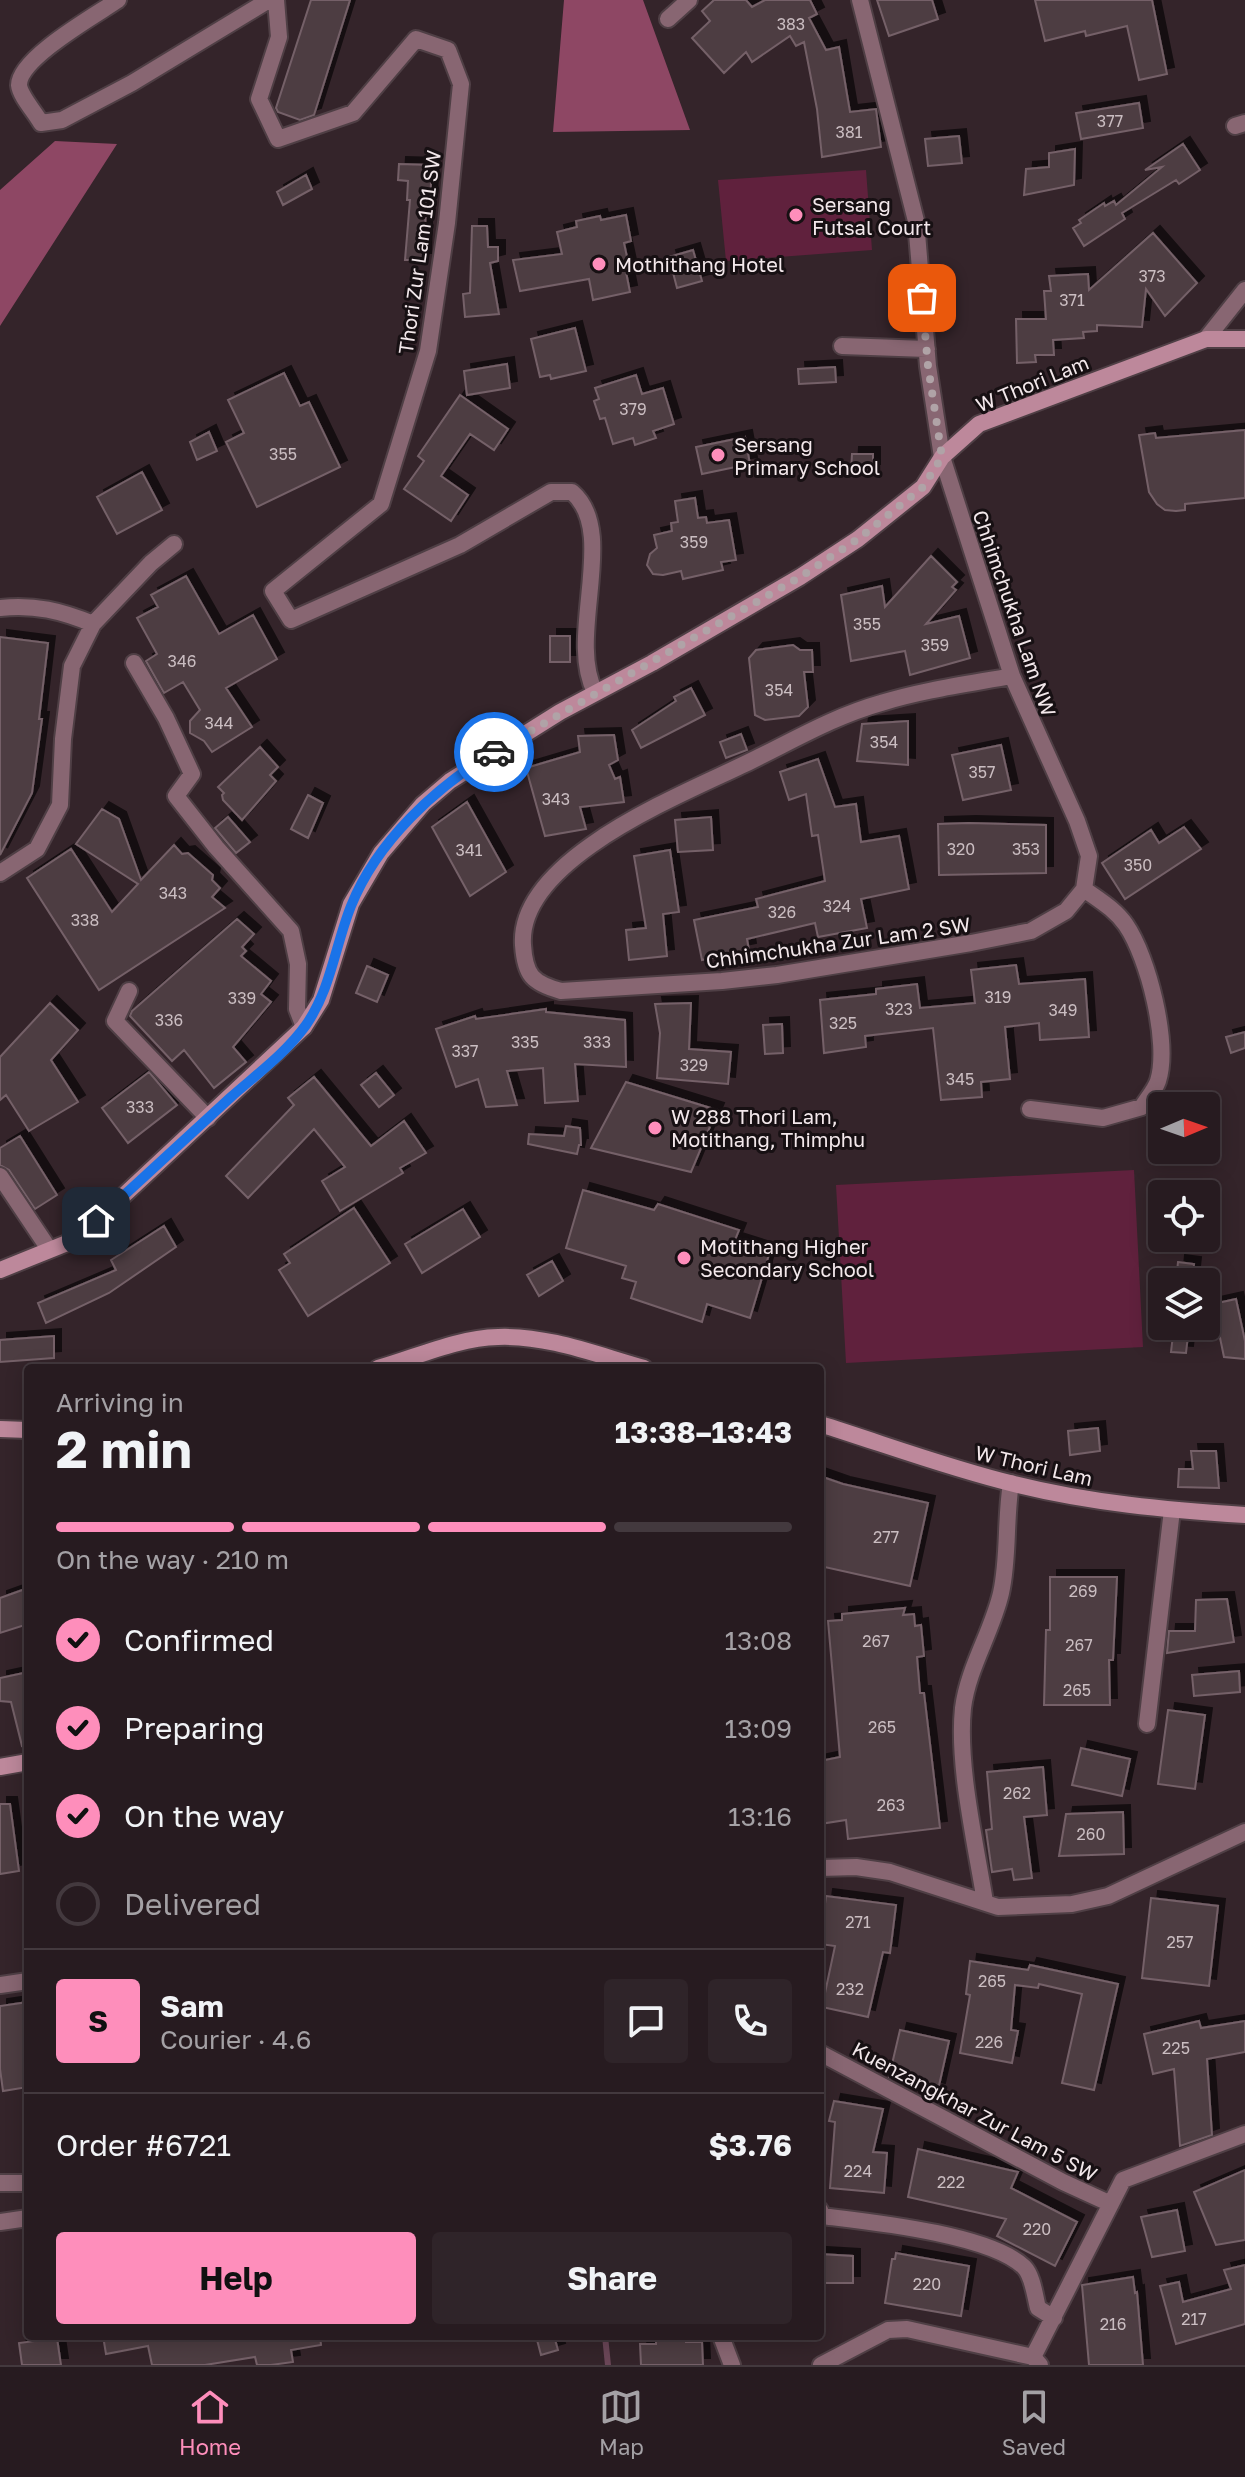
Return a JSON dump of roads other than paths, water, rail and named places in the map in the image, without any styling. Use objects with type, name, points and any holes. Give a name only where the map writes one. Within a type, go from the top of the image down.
[{"type":"main road","name":"W Thori Lam","points":[[0,1270],[77,1239],[304,1027],[321,1000],[351,904],[381,853],[423,804],[450,781],[595,692],[652,663],[800,577],[858,539],[923,487],[942,457],[979,424],[1206,339]]},
{"type":"main road","points":[[1206,339],[1245,339]]},
{"type":"main road","points":[[392,1364],[445,1347],[498,1337],[538,1339],[629,1364]]},
{"type":"main road","name":"W Thori Lam","points":[[824,1425],[1011,1483],[1090,1500],[1245,1515]]},
{"type":"main road","points":[[0,1429],[24,1430]]},
{"type":"main road","points":[[0,1767],[24,1763]]},
{"type":"street","points":[[118,0],[37,54],[22,74],[19,85],[23,97],[41,123],[62,120],[132,83],[269,0]]},
{"type":"street","name":"Thori Zur Lam 101 SW","points":[[276,0],[279,37],[259,99],[278,139],[353,113],[416,39],[448,50],[461,84],[447,223],[428,351],[381,504],[273,591],[291,620],[460,545],[551,492],[572,492],[581,499],[589,513],[592,544],[585,658],[595,692]]},
{"type":"street","points":[[668,19],[689,0]]},
{"type":"street","name":"Chhimchukha Lam NW","points":[[860,0],[916,221],[927,349],[942,457],[1012,676],[1077,821],[1089,856],[1084,889]]},
{"type":"street","points":[[1206,339],[1245,290]]},
{"type":"street","points":[[842,346],[927,349]]},
{"type":"street","points":[[0,873],[37,849],[60,805],[63,739],[72,666],[93,624],[151,563],[174,544]]},
{"type":"street","points":[[0,608],[15,606],[59,610],[93,624]]},
{"type":"street","points":[[134,663],[166,718],[192,774],[176,796],[216,847],[291,931],[298,964],[297,1009],[304,1027]]},
{"type":"street","name":"Chhimchukha Zur Lam 2 SW","points":[[1012,676],[926,691],[830,720],[629,820],[584,849],[552,879],[530,906],[522,936],[523,958],[529,973],[540,985],[561,991],[777,975],[1031,931],[1066,911],[1084,889]]},
{"type":"street","points":[[1030,1109],[1103,1118],[1142,1107],[1158,1082],[1162,1050],[1155,1000],[1144,967],[1128,927],[1113,909],[1084,889]]},
{"type":"street","points":[[129,991],[115,1021],[208,1118]]},
{"type":"street","points":[[0,1176],[49,1249]]},
{"type":"street","points":[[985,1902],[969,1798],[963,1708],[970,1677],[989,1632],[1001,1592],[1011,1483]]},
{"type":"street","points":[[1147,1724],[1172,1510]]},
{"type":"street","points":[[824,1868],[856,1867],[890,1872],[998,1907],[1072,1904],[1108,1896],[1245,1832]]},
{"type":"street","points":[[0,1985],[24,1982]]},
{"type":"street","name":"Kuenzangkhar Zur Lam 5 SW","points":[[824,2055],[1063,2182],[1111,2204]]},
{"type":"street","points":[[821,2365],[888,2330],[907,2329],[1037,2361],[1054,2318],[1123,2180],[1245,2134]]},
{"type":"street","points":[[0,2183],[24,2183]]},
{"type":"street","points":[[824,2216],[889,2225],[996,2248],[1027,2269],[1038,2308],[1054,2318]]},
{"type":"street","points":[[0,2222],[24,2219]]},
{"type":"street","points":[[723,2340],[732,2365]]},
{"type":"waterway","points":[[605,2340],[608,2365]]},
{"type":"place","name":"Sersang Futsal Court","points":[[796,215]]},
{"type":"place","name":"Mothithang Hotel","points":[[599,264]]},
{"type":"place","name":"Sersang Primary School","points":[[718,455]]},
{"type":"place","name":"W 288 Thori Lam, Motithang, Thimphu","points":[[655,1128]]},
{"type":"place","name":"Motithang Higher Secondary School","points":[[684,1258]]}]
